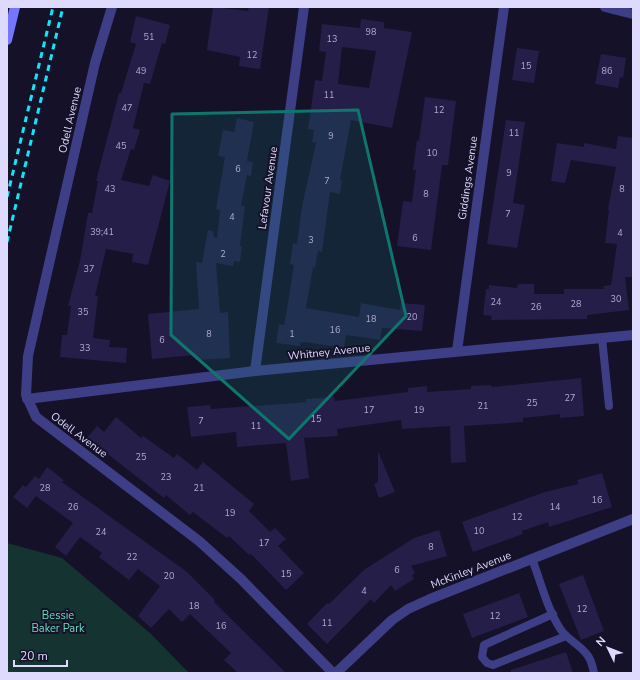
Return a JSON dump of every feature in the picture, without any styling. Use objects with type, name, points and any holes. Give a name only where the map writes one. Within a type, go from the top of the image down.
[{"type":"main road","points":[[7,40],[15,7]]},
{"type":"street","name":"Odell Avenue","points":[[112,7],[96,63],[28,356],[27,399],[36,417],[199,541],[241,579],[334,673]]},
{"type":"street","name":"Lefavour Avenue","points":[[255,371],[304,7]]},
{"type":"street","name":"Giddings Avenue","points":[[456,352],[504,7]]},
{"type":"street","points":[[605,7],[633,14]]},
{"type":"street","name":"Whitney Avenue","points":[[27,399],[255,371],[633,335]]},
{"type":"street","name":"McKinley Avenue","points":[[334,673],[392,620],[408,609],[633,519]]},
{"type":"lane","points":[[602,338],[609,406]]},
{"type":"lane","points":[[532,559],[553,614],[566,636],[589,656],[594,673]]},
{"type":"lane","points":[[553,614],[484,645],[482,657],[487,663],[493,665],[566,636]]},
{"type":"highlighted area","points":[[358,110],[406,316],[289,439],[171,335],[172,114]]},
{"type":"green space","name":"Bessie Baker Park","points":[[7,543],[62,558],[151,634],[189,673],[7,673]]},
{"type":"building","points":[[213,7],[248,11],[249,7],[269,7],[260,69],[239,66],[240,57],[207,50]]},
{"type":"building","points":[[136,16],[170,25],[165,44],[162,43],[150,84],[144,83],[133,128],[140,130],[134,150],[131,149],[121,180],[149,186],[153,175],[170,181],[148,265],[132,262],[133,254],[106,249],[95,296],[98,296],[93,338],[110,340],[109,347],[127,348],[126,363],[60,357],[62,335],[67,335],[71,306],[68,306],[80,261],[88,213],[92,213],[98,181],[96,181],[119,93],[121,93],[136,44],[130,42]]},
{"type":"building","points":[[361,19],[384,22],[384,28],[412,32],[392,128],[351,120],[340,180],[342,180],[340,194],[330,192],[322,252],[318,251],[315,268],[313,267],[306,308],[359,317],[361,303],[400,310],[401,303],[425,305],[422,331],[382,328],[380,340],[346,335],[344,348],[305,342],[300,343],[300,346],[276,343],[279,324],[284,325],[286,315],[294,265],[290,264],[293,243],[297,244],[302,206],[316,143],[312,142],[314,130],[308,129],[315,80],[322,81],[326,52],[319,51],[322,24],[360,28]],"holes":[[[342,47],[376,51],[369,88],[338,84]]]},
{"type":"building","points":[[517,48],[539,51],[534,83],[512,80]]},
{"type":"building","points":[[601,54],[626,58],[623,78],[620,77],[618,88],[595,84]]},
{"type":"building","points":[[425,97],[456,101],[448,165],[442,165],[431,250],[397,246],[403,201],[412,202],[416,170],[413,170],[417,140],[419,141]]},
{"type":"building","points":[[237,118],[254,122],[247,161],[253,162],[251,176],[247,175],[241,206],[245,206],[240,246],[242,246],[240,262],[234,261],[233,266],[216,263],[220,313],[228,312],[230,358],[196,360],[195,355],[152,359],[148,314],[199,309],[196,262],[202,263],[208,230],[213,231],[214,237],[217,238],[220,210],[216,209],[225,157],[218,156],[223,130],[234,132]]},
{"type":"building","points":[[506,120],[525,122],[513,203],[525,205],[517,248],[487,244]]},
{"type":"building","points":[[618,136],[633,138],[633,268],[632,277],[625,277],[629,310],[587,315],[587,319],[491,320],[492,316],[483,315],[486,289],[489,289],[489,285],[517,288],[518,284],[534,284],[534,294],[564,294],[564,289],[604,289],[603,286],[611,285],[617,244],[605,243],[608,209],[616,167],[571,160],[565,183],[551,181],[557,143],[584,147],[584,143],[616,149]]},
{"type":"building","points":[[581,378],[584,416],[560,418],[560,414],[523,418],[523,422],[464,426],[466,462],[451,463],[450,426],[402,429],[401,420],[337,429],[338,436],[304,438],[309,478],[291,481],[286,443],[237,447],[236,432],[191,437],[187,407],[210,405],[211,409],[306,402],[306,399],[334,397],[335,401],[408,392],[408,388],[427,386],[427,392],[471,389],[471,386],[491,385],[492,387]]},
{"type":"building","points":[[116,417],[141,438],[143,436],[174,458],[177,454],[197,470],[203,462],[254,504],[249,511],[270,532],[275,528],[286,539],[278,546],[304,573],[286,590],[251,554],[249,555],[229,536],[227,538],[193,512],[190,515],[166,495],[164,498],[87,438],[97,426],[104,432]]},
{"type":"building","points":[[378,451],[395,492],[379,498],[374,484],[378,482]]},
{"type":"building","points":[[47,467],[64,480],[62,482],[187,572],[215,600],[214,602],[286,673],[238,673],[224,660],[231,653],[190,614],[182,622],[169,609],[151,628],[138,616],[160,586],[138,569],[129,580],[99,557],[102,553],[80,537],[66,556],[55,547],[73,523],[36,496],[27,508],[13,497],[23,485],[26,487],[35,476],[39,479]]},
{"type":"building","points":[[602,473],[612,507],[549,527],[548,522],[522,531],[523,534],[473,552],[462,522],[545,492],[578,484],[577,480]]},
{"type":"building","points":[[439,530],[447,556],[411,566],[415,573],[412,575],[414,579],[395,591],[391,585],[374,603],[371,599],[327,644],[307,624],[327,603],[329,604],[364,570],[414,538]]},
{"type":"building","points":[[583,575],[604,631],[581,640],[559,584]]},
{"type":"building","points":[[519,593],[528,617],[472,638],[463,614]]},
{"type":"building","points":[[566,652],[573,673],[511,673],[511,670]]},
{"type":"railway","points":[[7,197],[53,7]]},
{"type":"railway","points":[[7,242],[63,7]]}]
